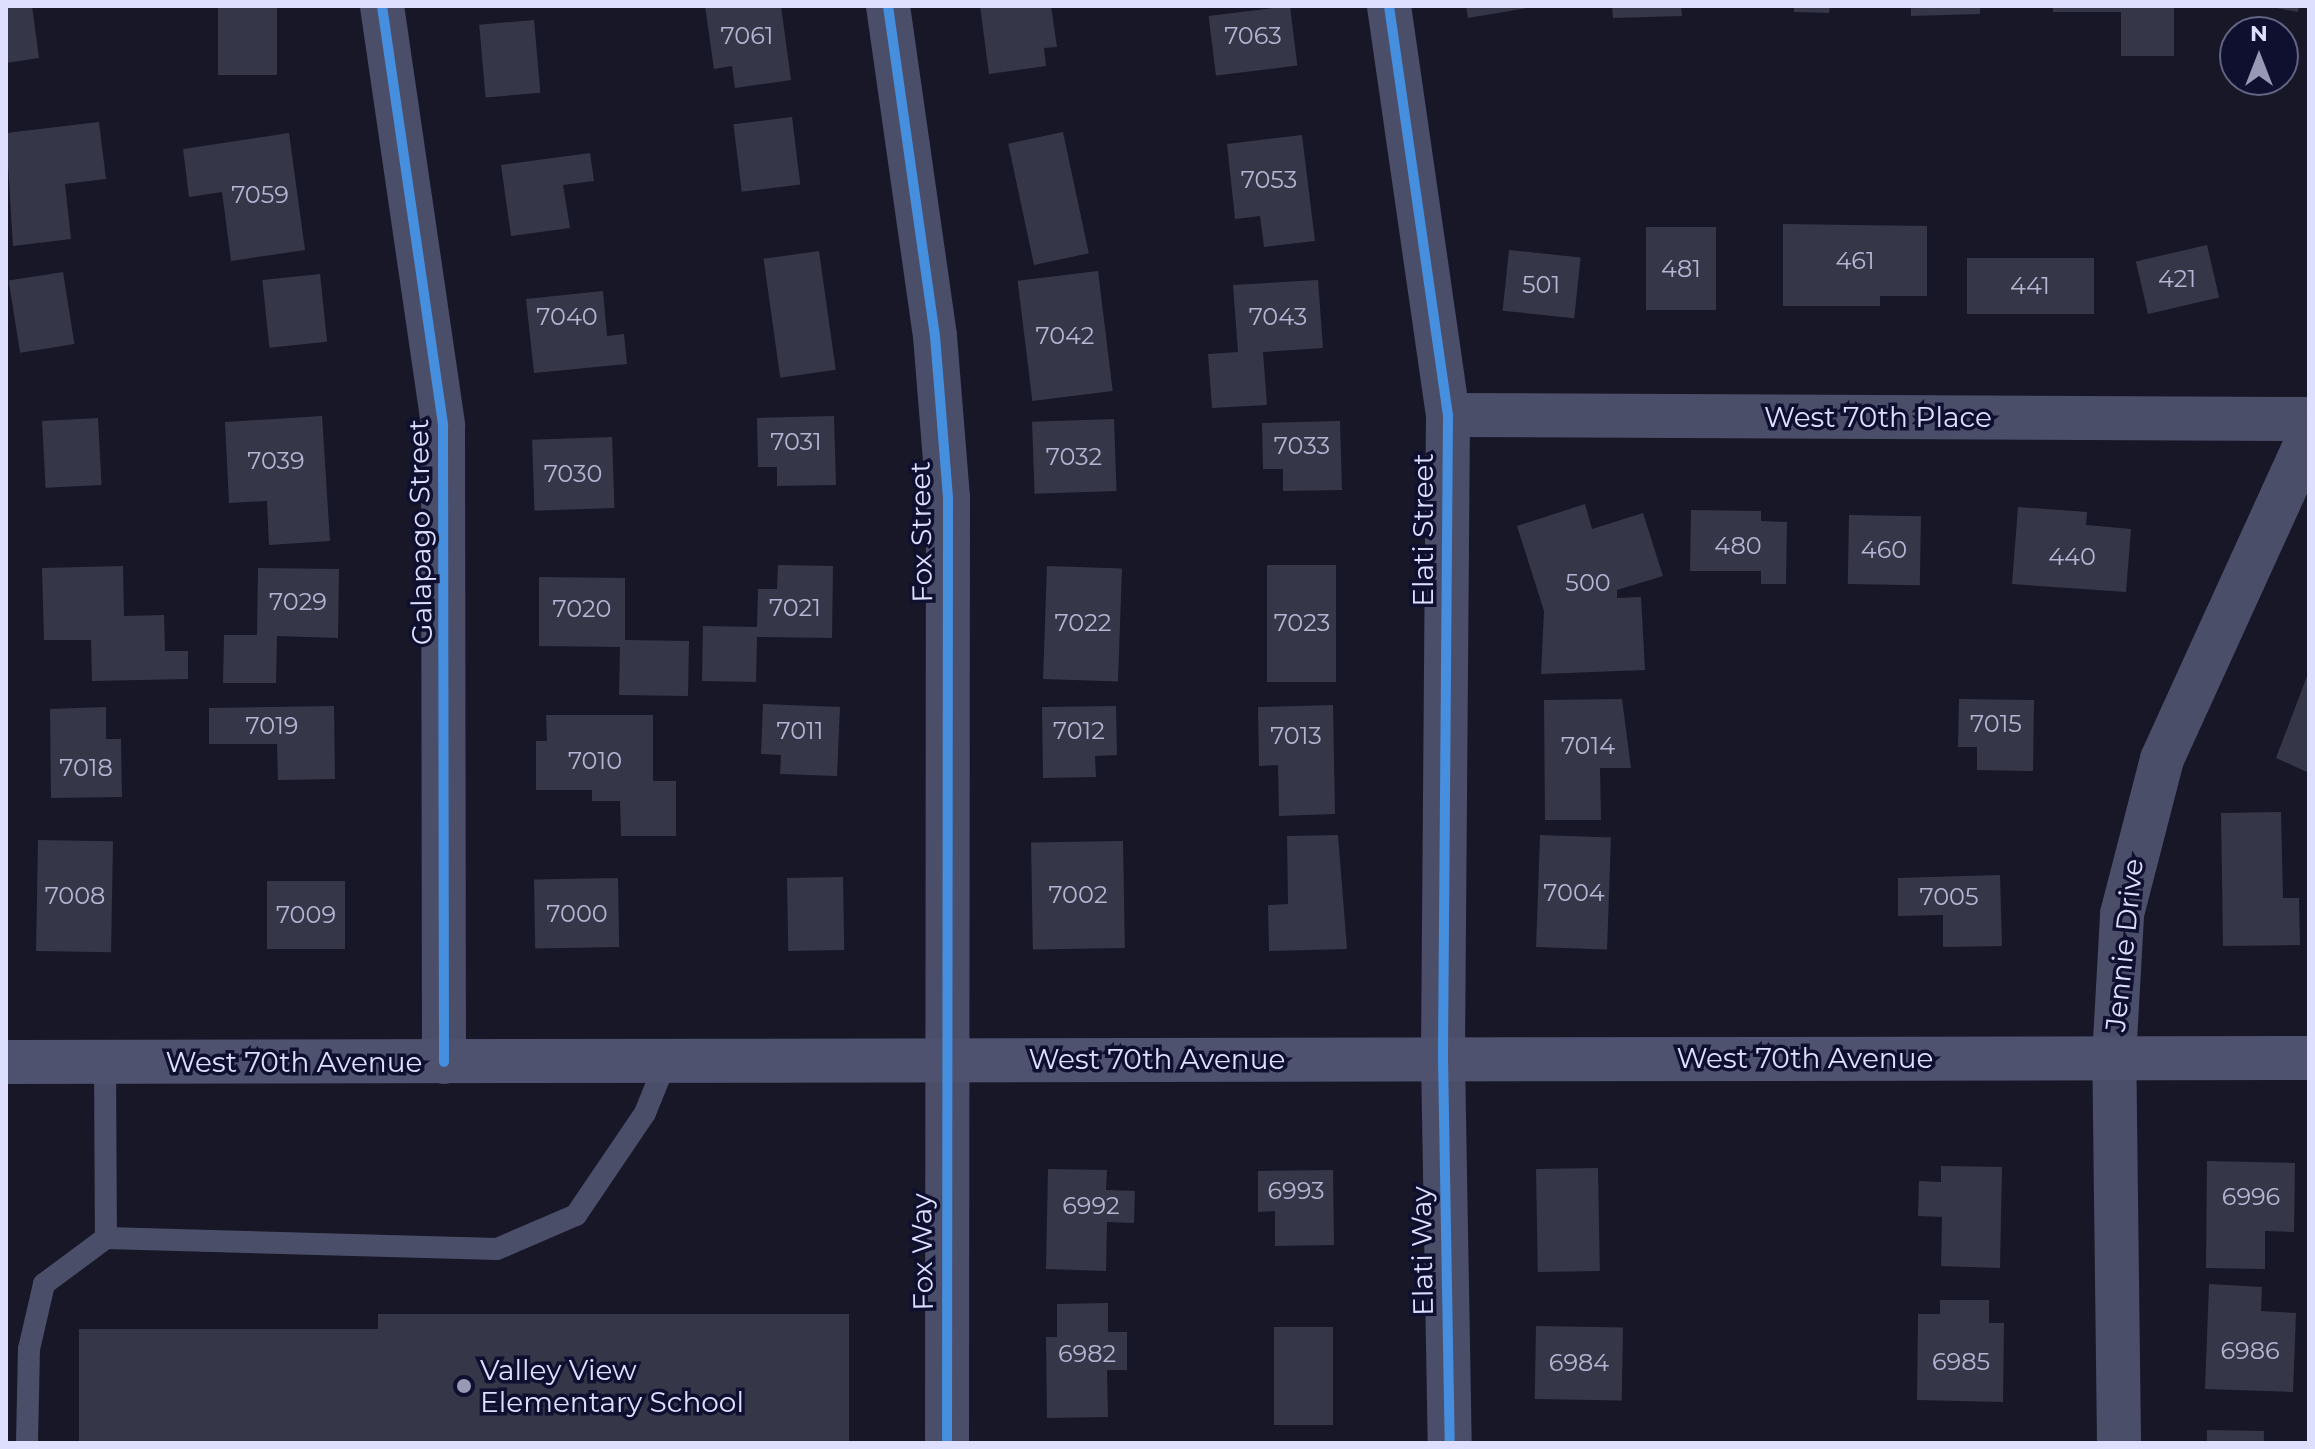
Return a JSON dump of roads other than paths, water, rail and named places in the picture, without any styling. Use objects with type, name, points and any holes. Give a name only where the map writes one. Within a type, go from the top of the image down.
[{"type":"main road","name":"West 70th Avenue","points":[[6,1062],[2309,1058]]},
{"type":"street","name":"Galapago Street","points":[[382,6],[443,426],[444,1062]]},
{"type":"street","name":"Fox Street","points":[[888,6],[935,336],[948,498],[944,1060]]},
{"type":"street","name":"Elati Street","points":[[1389,6],[1448,415],[1443,1058]]},
{"type":"street","name":"West 70th Place","points":[[1448,415],[2309,419]]},
{"type":"street","name":"Jennie Drive","points":[[2119,1443],[2114,1059],[2117,964],[2136,843],[2162,759],[2309,436]]},
{"type":"street","name":"Elati Way","points":[[1443,1058],[1450,1443]]},
{"type":"street","name":"Fox Way","points":[[944,1060],[947,1443]]},
{"type":"lane","points":[[27,1443],[29,1349],[44,1284],[106,1238],[497,1249],[576,1215],[645,1113],[666,1061]]},
{"type":"lane","points":[[105,1062],[106,1238]]},
{"type":"place","name":"Valley View Elementary School","points":[[464,1386]]}]
